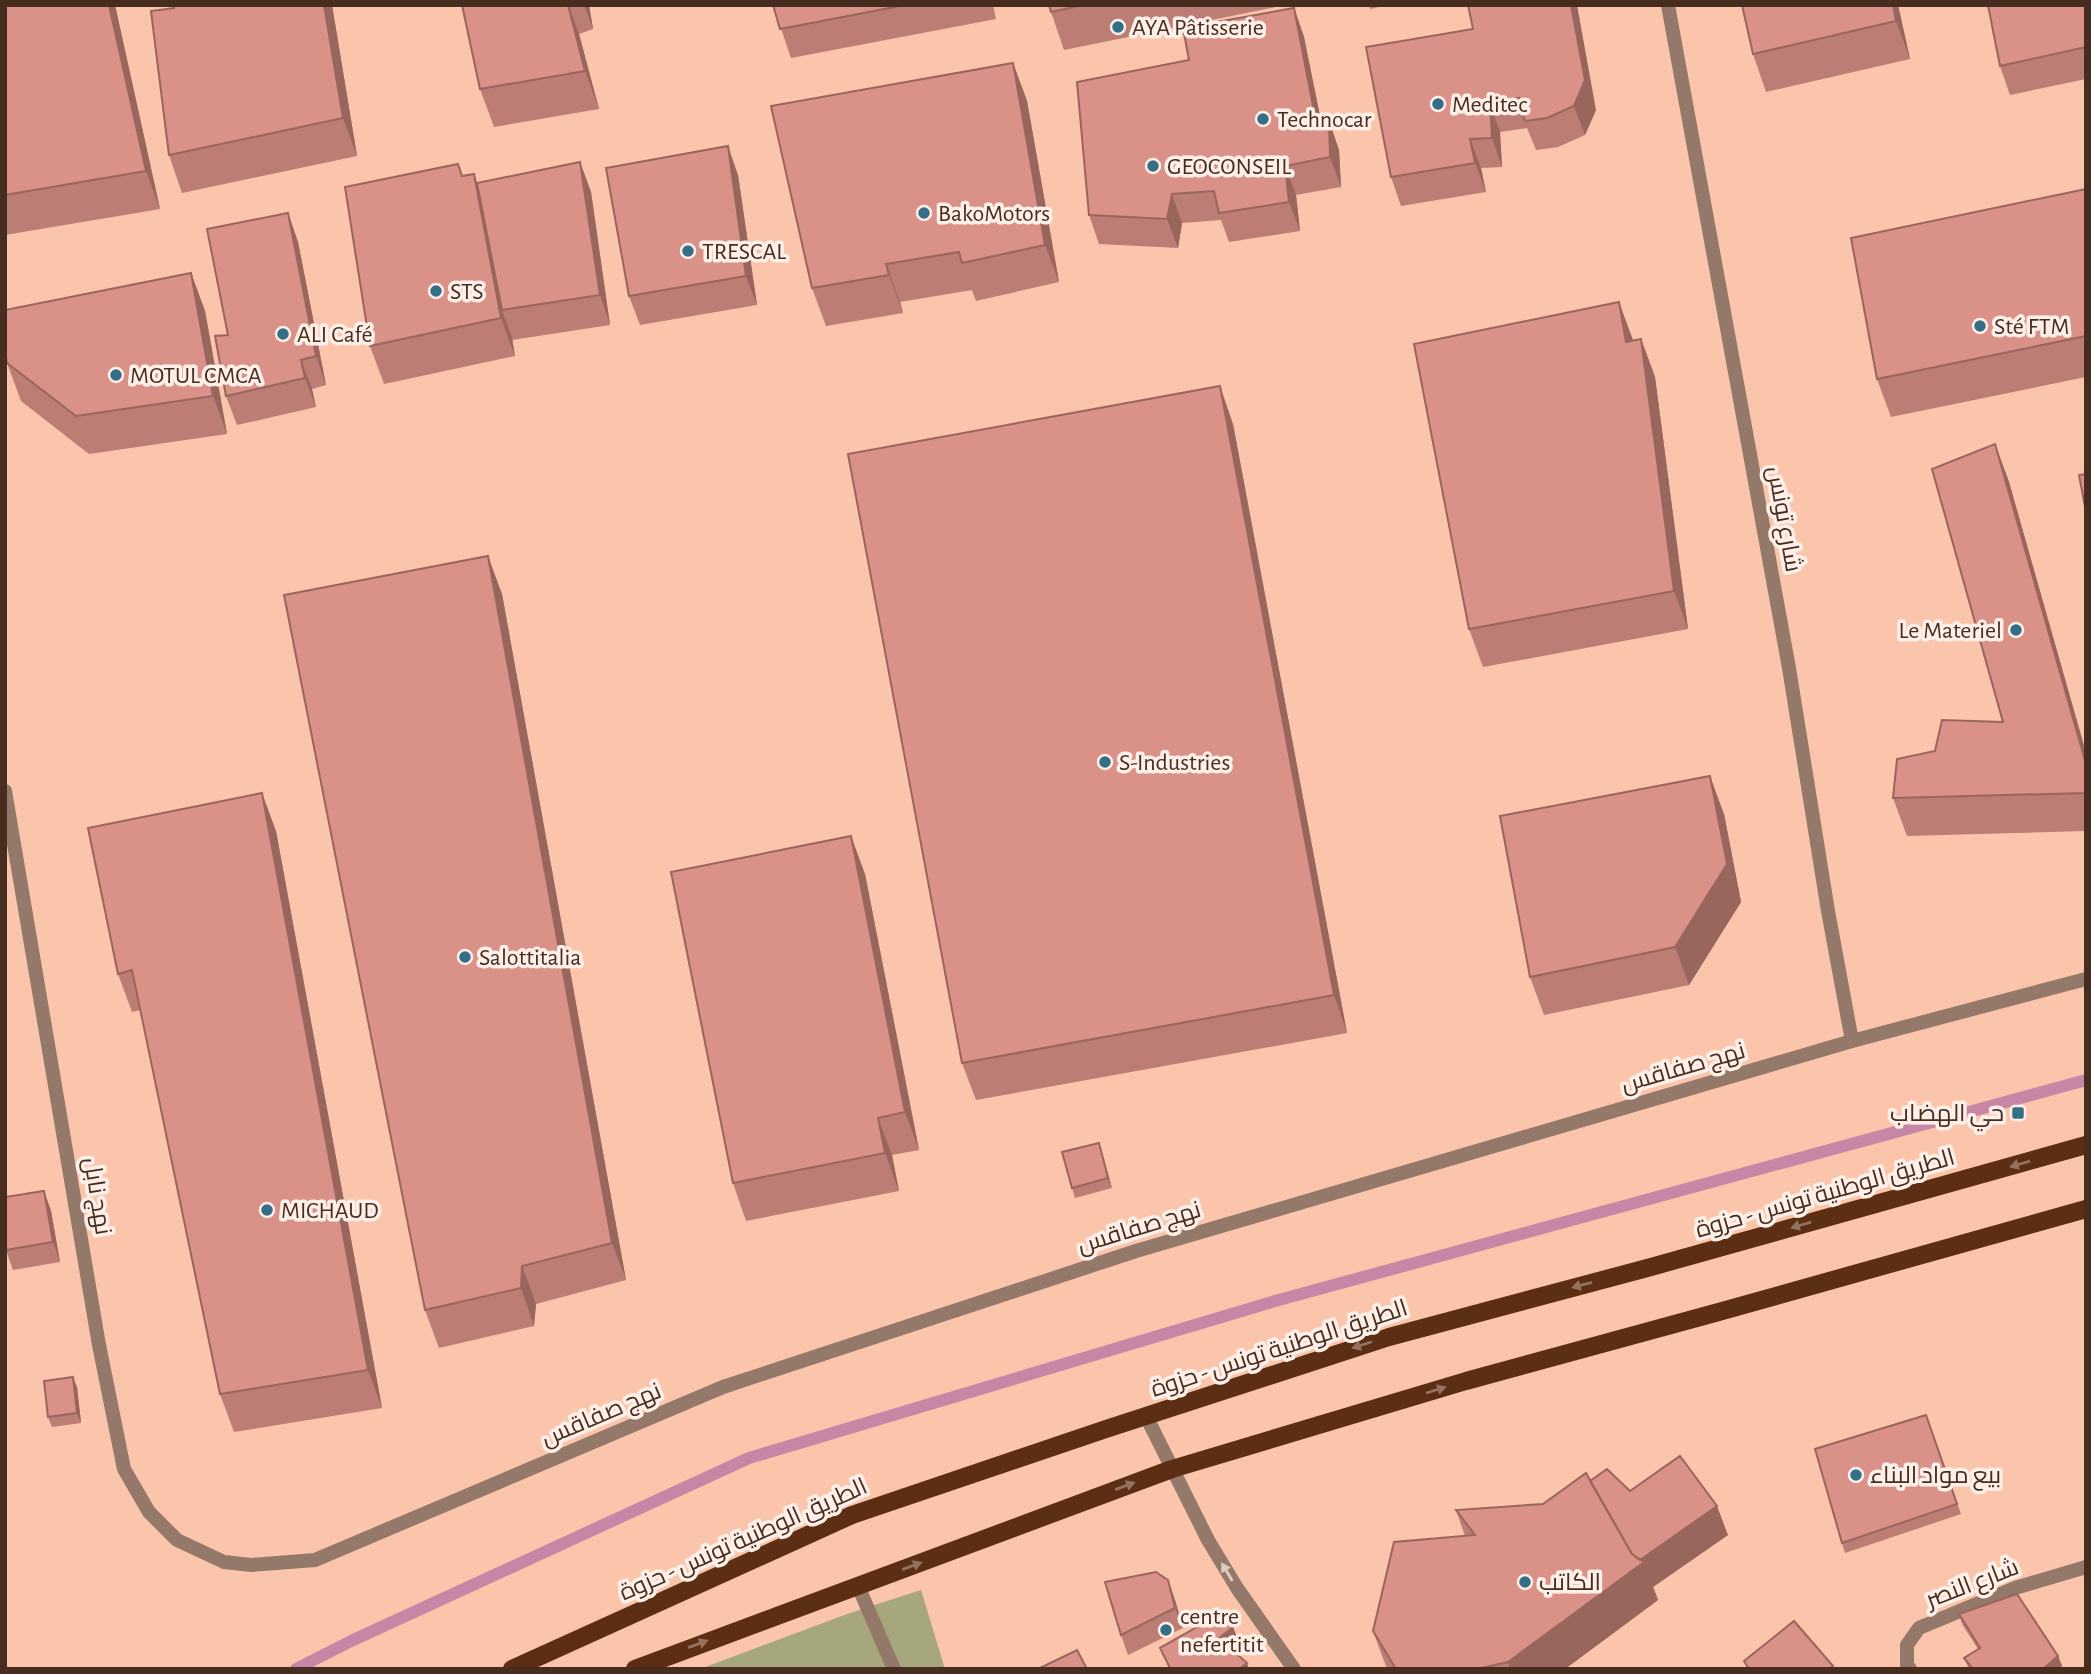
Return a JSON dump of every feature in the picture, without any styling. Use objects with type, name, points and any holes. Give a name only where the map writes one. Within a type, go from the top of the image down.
[{"type":"main road","name":"الطريق الوطنية تونس - حزوة","points":[[512,1669],[852,1515],[1146,1416],[1389,1337],[2086,1145]]},
{"type":"main road","points":[[635,1669],[1171,1469],[1466,1381],[2086,1209]]},
{"type":"street","name":"شارع تونس","points":[[1668,5],[1789,668],[1852,1041]]},
{"type":"street","name":"نهج نابل","points":[[5,791],[99,1345],[124,1469],[149,1512],[177,1540],[225,1562]]},
{"type":"street","name":"نهج صفاقس","points":[[225,1562],[251,1564],[314,1560],[736,1383],[1136,1251],[1852,1041],[2086,979]]},
{"type":"street","points":[[1146,1416],[1208,1540],[1237,1588],[1294,1669]]},
{"type":"street","name":"شارع النصر","points":[[1910,1669],[1907,1665],[1907,1644],[1919,1628],[2015,1588],[2086,1567]]},
{"type":"street","points":[[858,1586],[894,1669]]},
{"type":"green space","points":[[921,1590],[945,1669],[700,1669],[850,1613]]},
{"type":"building","points":[[5,5],[109,5],[146,171],[5,195]]},
{"type":"building","points":[[174,5],[324,5],[343,118],[169,155],[151,11],[174,8]]},
{"type":"building","points":[[462,5],[568,5],[585,71],[480,89]]},
{"type":"building","points":[[773,5],[905,5],[780,29]]},
{"type":"building","points":[[1049,5],[1083,5],[1051,12]]},
{"type":"building","points":[[1468,5],[1571,5],[1585,80],[1574,106],[1547,118],[1525,121],[1519,98],[1490,103],[1492,138],[1470,139],[1475,163],[1391,177],[1366,47],[1473,29]]},
{"type":"building","points":[[1742,5],[1893,5],[1896,21],[1753,54]]},
{"type":"building","points":[[1988,5],[2085,5],[2086,47],[2000,66]]},
{"type":"building","points":[[1294,8],[1316,121],[1329,121],[1330,157],[1285,166],[1289,202],[1219,213],[1214,191],[1172,194],[1167,219],[1089,215],[1077,82],[1189,60],[1183,28]]},
{"type":"building","name":"BakoMotors","points":[[1013,63],[1045,245],[962,263],[959,252],[886,264],[889,275],[812,288],[771,106]]},
{"type":"building","name":"TRESCAL","points":[[728,146],[746,276],[629,296],[606,168]]},
{"type":"building","points":[[580,162],[600,295],[502,310],[477,183]]},
{"type":"building","name":"STS","points":[[458,164],[462,176],[474,174],[501,318],[370,346],[345,187]]},
{"type":"building","name":"Sté FTM","points":[[2086,189],[2086,336],[1877,379],[1851,238]]},
{"type":"building","points":[[288,213],[316,356],[301,360],[305,378],[226,396],[215,336],[228,335],[207,229]]},
{"type":"building","name":"MOTUL CMCA","points":[[191,273],[213,396],[76,416],[7,363],[5,310]]},
{"type":"building","points":[[1619,302],[1626,342],[1641,339],[1674,591],[1469,629],[1414,344]]},
{"type":"building","name":"S-Industries","points":[[1220,386],[1334,995],[962,1063],[848,454]]},
{"type":"building","name":"Le Materiel","points":[[1995,444],[2086,764],[2086,793],[1893,798],[1897,759],[1935,751],[1942,720],[2003,722],[1932,469]]},
{"type":"building","points":[[2086,474],[2086,512],[2079,475]]},
{"type":"building","name":"Salottitalia","points":[[488,556],[612,1243],[522,1266],[521,1288],[425,1310],[284,595]]},
{"type":"building","points":[[1710,776],[1727,864],[1675,947],[1530,977],[1500,816]]},
{"type":"building","name":"MICHAUD","points":[[262,793],[368,1370],[220,1394],[132,970],[118,974],[88,828]]},
{"type":"building","points":[[851,836],[905,1112],[878,1118],[885,1153],[733,1183],[671,872]]},
{"type":"building","points":[[1099,1143],[1108,1178],[1072,1188],[1062,1152]]},
{"type":"building","points":[[44,1191],[53,1242],[6,1250],[5,1197]]},
{"type":"building","points":[[73,1377],[77,1413],[48,1417],[44,1381]]},
{"type":"building","points":[[1926,1415],[1957,1504],[1842,1543],[1815,1449]]},
{"type":"building","points":[[1680,1456],[1717,1506],[1640,1560],[1632,1554],[1590,1481],[1607,1469],[1630,1491]]},
{"type":"building","points":[[1586,1473],[1632,1554],[1644,1562],[1508,1662],[1477,1669],[1396,1669],[1373,1631],[1394,1542],[1475,1535],[1456,1510],[1543,1504]]},
{"type":"building","points":[[1156,1572],[1168,1580],[1175,1608],[1121,1635],[1105,1582]]},
{"type":"building","points":[[2017,1594],[2058,1656],[2043,1669],[1973,1669],[1964,1658],[1980,1648],[1959,1614]]},
{"type":"building","points":[[1220,1614],[1233,1627],[1218,1639],[1214,1654],[1231,1649],[1247,1663],[1239,1669],[1169,1669],[1160,1648]]},
{"type":"building","points":[[1794,1621],[1833,1666],[1830,1669],[1749,1669],[1744,1661]]},
{"type":"building","points":[[1077,1650],[1087,1669],[1038,1669]]},
{"type":"waterway","points":[[296,1669],[351,1641],[749,1458],[1275,1301],[2086,1080]]},
{"type":"place","name":"AYA Pâtisserie","points":[[1118,27]]},
{"type":"place","name":"Meditec","points":[[1438,104]]},
{"type":"place","name":"Technocar","points":[[1263,119]]},
{"type":"place","name":"GEOCONSEIL","points":[[1153,166]]},
{"type":"place","name":"BakoMotors","points":[[924,213]]},
{"type":"place","name":"TRESCAL","points":[[688,251]]},
{"type":"place","name":"STS","points":[[436,291]]},
{"type":"place","name":"Sté FTM","points":[[1980,326]]},
{"type":"place","name":"ALI Café","points":[[283,334]]},
{"type":"place","name":"MOTUL CMCA","points":[[116,375]]},
{"type":"place","name":"Le Materiel","points":[[2016,630]]},
{"type":"place","name":"S-Industries","points":[[1105,762]]},
{"type":"place","name":"Salottitalia","points":[[465,957]]},
{"type":"place","name":"حي الهضاب","points":[[2018,1113]]},
{"type":"place","name":"MICHAUD","points":[[267,1210]]},
{"type":"place","name":"بيع مواد البناء","points":[[1856,1475]]},
{"type":"place","name":"الكاتب","points":[[1525,1582]]},
{"type":"place","name":"centre nefertitit","points":[[1166,1630]]}]
